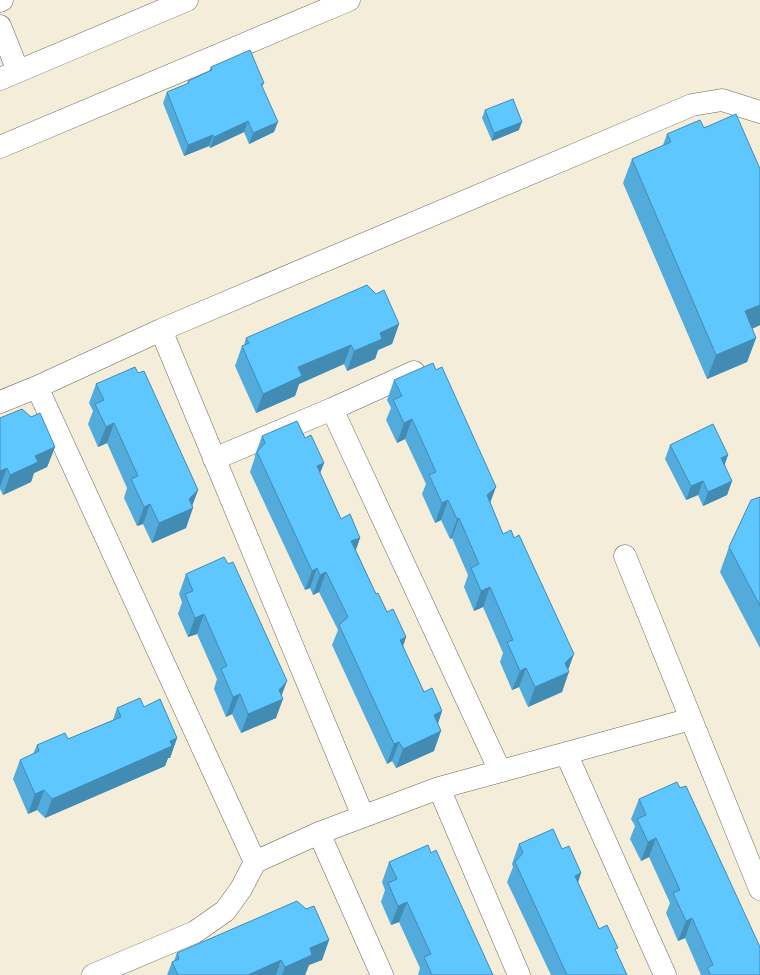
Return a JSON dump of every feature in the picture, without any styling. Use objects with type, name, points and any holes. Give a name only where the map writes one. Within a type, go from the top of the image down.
[{"type":"street","points":[[0,26],[9,75],[187,0]]},
{"type":"street","points":[[0,147],[350,0]]},
{"type":"street","points":[[0,402],[37,388],[161,330],[692,106],[722,100],[760,112]]},
{"type":"street","points":[[161,330],[363,816]]},
{"type":"street","points":[[214,459],[332,409],[414,372]]},
{"type":"street","points":[[37,388],[255,862]]},
{"type":"street","points":[[332,409],[500,772]]},
{"type":"street","points":[[625,556],[760,889]]},
{"type":"street","points":[[94,975],[118,970],[195,932],[224,911],[241,890],[255,862],[319,833],[439,788],[691,719]]},
{"type":"street","points":[[566,754],[665,975]]},
{"type":"street","points":[[439,788],[519,975]]},
{"type":"street","points":[[319,833],[382,975]]},
{"type":"building","points":[[250,50],[264,83],[261,84],[278,122],[253,133],[248,121],[214,137],[213,135],[188,145],[167,92],[189,83],[188,81],[212,70],[211,67]]},
{"type":"building","points":[[513,99],[522,122],[494,133],[485,110]]},
{"type":"building","points":[[736,114],[760,169],[760,305],[745,311],[756,338],[716,355],[632,159],[671,142],[667,134],[700,120],[704,128]]},
{"type":"building","points":[[367,285],[376,294],[384,290],[399,324],[380,333],[382,339],[354,351],[351,345],[298,367],[302,376],[263,394],[242,346],[249,343],[246,338]]},
{"type":"building","points":[[433,363],[436,370],[442,367],[496,487],[487,495],[503,534],[511,530],[514,538],[519,535],[574,654],[565,663],[569,672],[535,687],[526,668],[520,671],[507,642],[513,640],[490,587],[481,591],[471,568],[479,564],[459,518],[457,519],[448,500],[442,503],[429,475],[436,472],[412,419],[404,423],[393,400],[402,396],[394,380]]},
{"type":"building","points":[[135,367],[138,373],[144,371],[198,490],[189,499],[193,508],[159,523],[150,504],[144,507],[131,479],[138,476],[114,423],[106,427],[95,404],[104,400],[96,384]]},
{"type":"building","points":[[22,409],[31,417],[40,413],[55,447],[35,456],[38,462],[10,475],[7,468],[0,471],[0,418]]},
{"type":"building","points":[[297,421],[305,438],[311,435],[324,463],[317,466],[341,519],[350,514],[360,538],[351,541],[376,594],[378,593],[387,612],[393,609],[406,637],[400,640],[424,692],[432,688],[442,711],[434,715],[441,731],[403,749],[399,742],[394,744],[339,625],[348,617],[326,572],[320,575],[317,568],[312,571],[257,452],[265,443],[262,436]]},
{"type":"building","points":[[713,424],[728,455],[721,458],[732,481],[708,492],[703,481],[691,486],[670,445]]},
{"type":"building","points":[[760,497],[760,606],[729,547],[751,500]]},
{"type":"building","points":[[224,557],[228,564],[233,562],[287,681],[279,690],[283,699],[248,714],[240,694],[233,697],[221,669],[227,666],[204,614],[195,618],[185,594],[193,591],[186,574]]},
{"type":"building","points":[[140,698],[144,707],[160,699],[177,738],[170,741],[172,746],[52,799],[44,790],[35,794],[20,760],[39,751],[37,745],[65,733],[68,739],[121,717],[117,708]]},
{"type":"building","points":[[677,782],[680,788],[686,786],[760,947],[760,975],[711,975],[707,968],[713,965],[692,918],[686,921],[673,893],[680,890],[656,838],[648,842],[637,819],[646,815],[639,799]]},
{"type":"building","points":[[553,829],[562,849],[569,846],[581,873],[575,876],[599,929],[607,925],[618,948],[615,949],[627,975],[567,975],[515,862],[523,853],[519,844]]},
{"type":"building","points":[[428,845],[431,853],[436,850],[493,975],[432,975],[424,957],[431,954],[407,902],[398,906],[388,883],[397,879],[389,862]]},
{"type":"building","points":[[297,901],[306,909],[314,906],[329,940],[310,948],[312,955],[285,967],[281,960],[248,975],[178,975],[172,962],[179,959],[177,953]]}]
